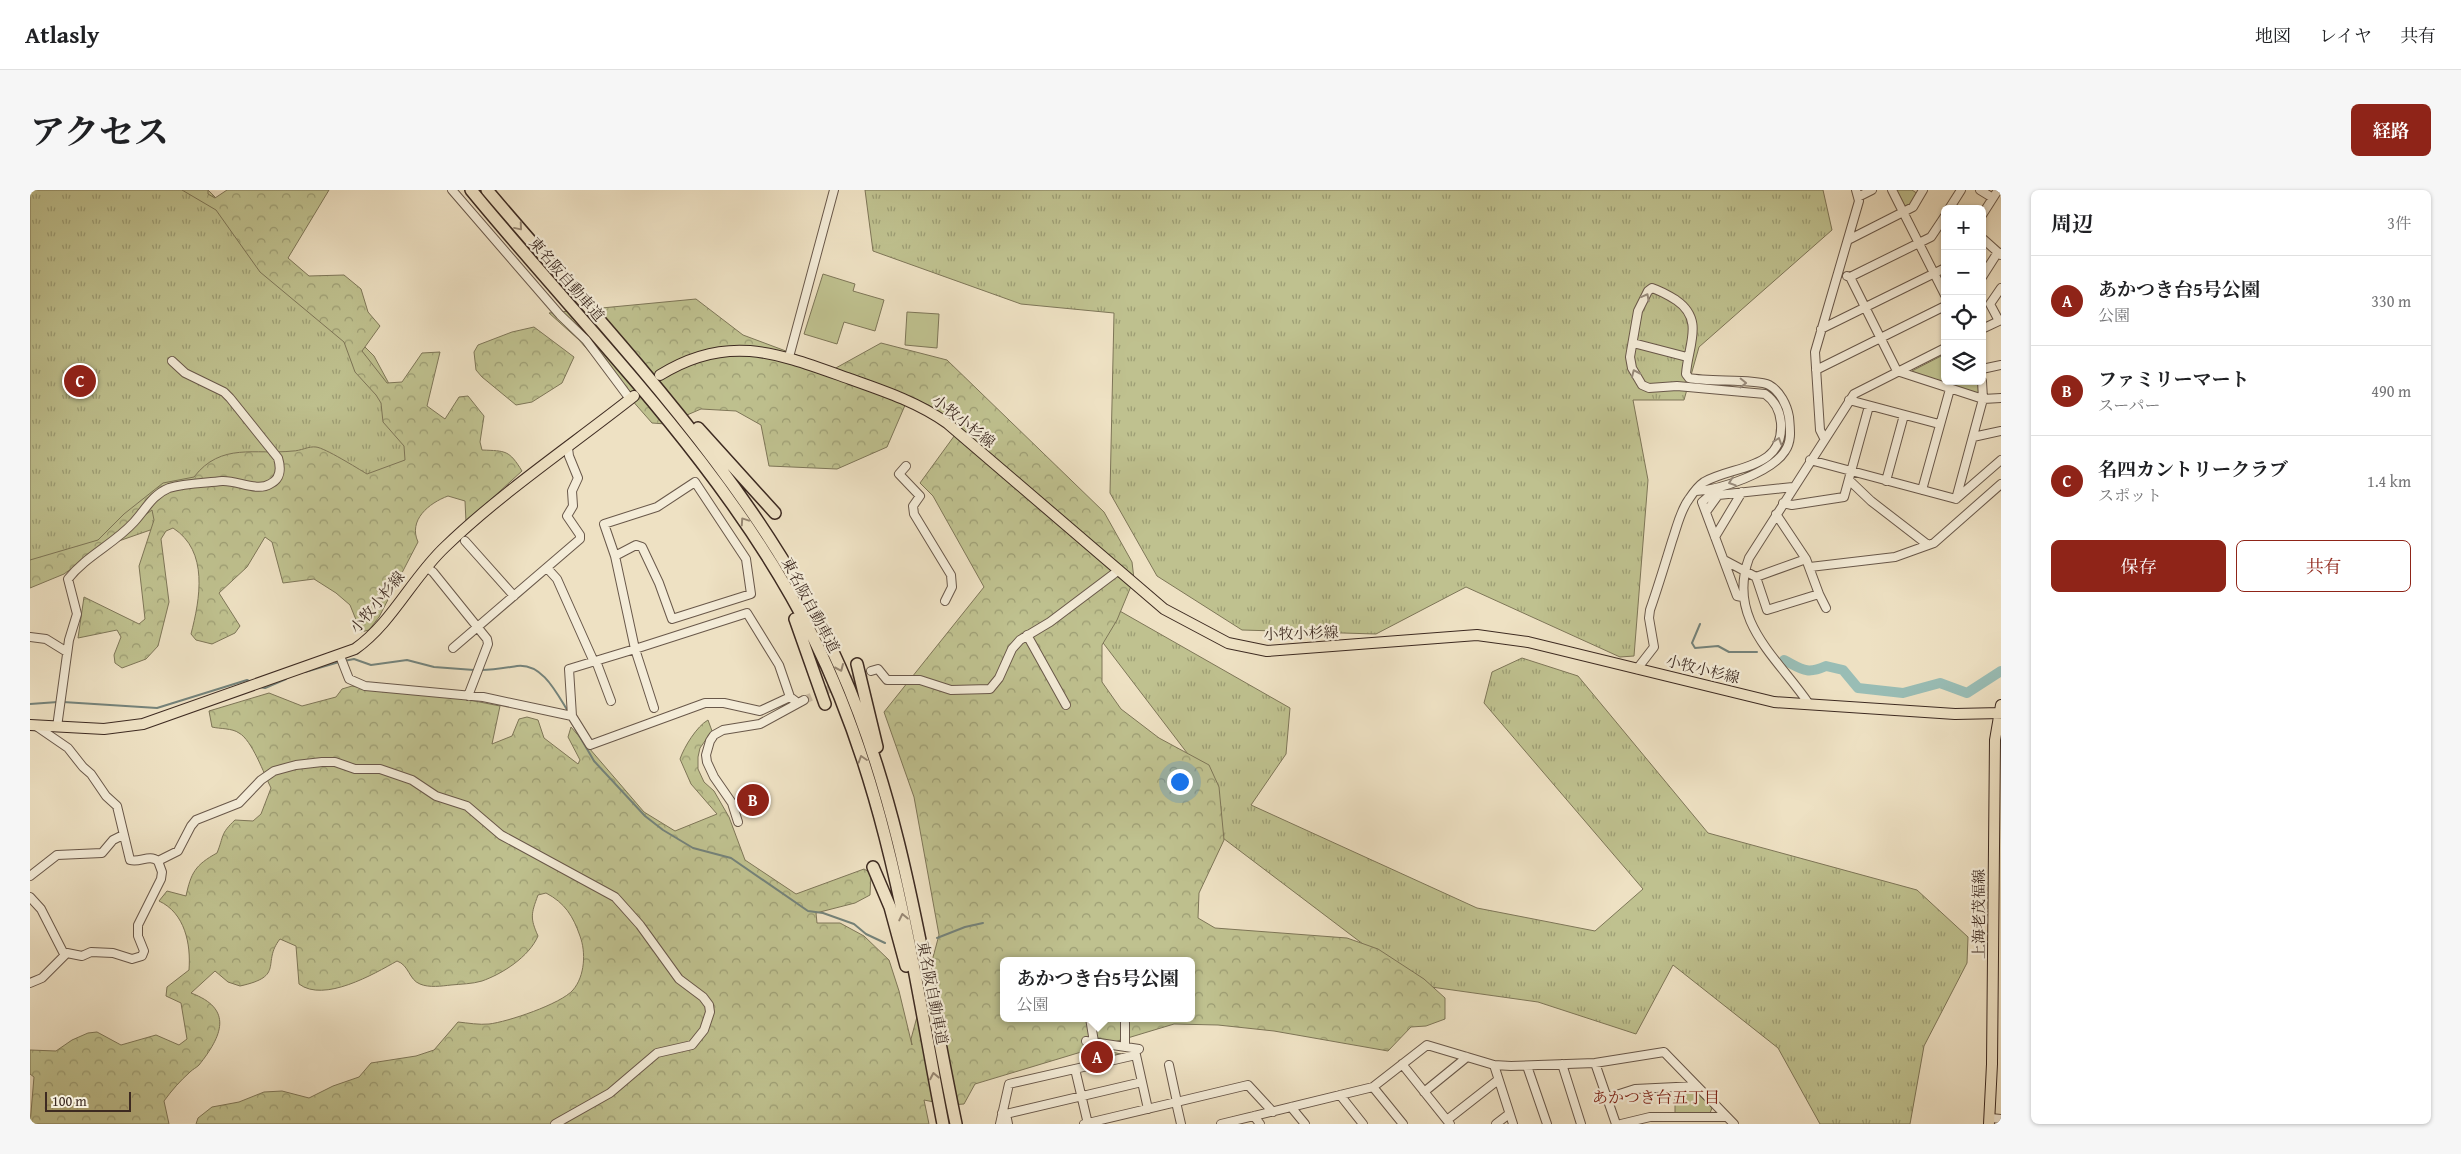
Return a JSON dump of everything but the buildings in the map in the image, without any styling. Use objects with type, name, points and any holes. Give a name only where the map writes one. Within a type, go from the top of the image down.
[{"type":"highway","name":"東名阪自動車道","points":[[471,190],[657,406],[714,478],[756,539],[813,637],[856,741],[888,850],[943,1124]]},
{"type":"highway","name":"東名阪自動車道","points":[[487,190],[632,358],[723,471],[767,535],[806,599],[840,667],[855,704],[882,783],[899,848],[956,1124]]},
{"type":"highway","points":[[632,358],[775,513]]},
{"type":"highway","points":[[756,539],[799,627],[825,704]]},
{"type":"highway","points":[[857,664],[899,848]]},
{"type":"highway","points":[[872,867],[890,907],[927,1043]]},
{"type":"main road","name":"小牧小杉線","points":[[660,375],[689,359],[712,352],[765,351],[789,357],[894,394],[925,408],[952,427],[1170,613],[1219,639],[1244,648],[1280,651],[1489,636],[1528,642],[1774,702],[1956,714],[2000,710]]},
{"type":"main road","name":"小牧小杉線","points":[[33,725],[104,728],[135,726],[254,684],[341,660],[366,642],[426,567],[467,527],[632,398]]},
{"type":"main road","name":"上海老茂福線","points":[[1994,1120],[1998,920],[1995,740],[2000,710]]},
{"type":"street","points":[[452,190],[560,315],[586,340],[632,398]]},
{"type":"street","points":[[789,357],[834,190]]},
{"type":"street","points":[[1824,438],[1820,430],[1814,352],[1848,240],[1857,193],[1872,190]]},
{"type":"street","points":[[1892,190],[1941,287]]},
{"type":"street","points":[[1848,240],[1913,207],[1923,190]]},
{"type":"street","points":[[1952,205],[1961,190]]},
{"type":"street","points":[[1980,190],[1993,198]]},
{"type":"street","points":[[1986,209],[1998,190]]},
{"type":"street","points":[[1850,277],[1919,243],[1933,234],[1941,222]]},
{"type":"street","points":[[1986,242],[1999,253],[1986,271]]},
{"type":"street","points":[[1821,329],[1941,270]]},
{"type":"street","points":[[1838,273],[1850,277],[1897,371],[1983,399],[2001,398]]},
{"type":"street","points":[[1637,669],[1654,647],[1649,618],[1650,610],[1682,512],[1699,486],[1707,481],[1753,465],[1774,451],[1781,437],[1781,422],[1776,407],[1769,397],[1759,392],[1677,386],[1646,388],[1638,381],[1630,362],[1638,311],[1648,291],[1652,288],[1681,304],[1692,316],[1694,329],[1687,357],[1686,374],[1689,378],[1761,383],[1771,387],[1786,406],[1790,437],[1784,454],[1760,471],[1724,485],[1696,491]]},
{"type":"street","points":[[1986,327],[2000,320],[1990,304],[2001,288]]},
{"type":"street","points":[[1816,370],[1941,308]]},
{"type":"street","points":[[1633,343],[1687,357]]},
{"type":"street","points":[[1809,704],[1761,644],[1742,597],[1744,571],[1749,558],[1776,514],[1849,400],[1863,388],[1941,350]]},
{"type":"street","points":[[57,727],[67,652],[77,614],[68,579],[78,566],[110,545],[127,530],[156,495],[170,488],[225,481],[236,481],[256,487],[268,486],[275,481],[279,474],[281,466],[278,458],[230,398],[224,392],[185,373],[172,361]]},
{"type":"street","points":[[1986,368],[2001,365]]},
{"type":"street","points":[[1956,500],[1983,399],[1982,385]]},
{"type":"street","points":[[1922,490],[1950,389]]},
{"type":"street","points":[[1849,400],[1939,424]]},
{"type":"street","points":[[1783,503],[1792,505],[1844,497],[1869,406]]},
{"type":"street","points":[[1886,481],[1904,415]]},
{"type":"street","points":[[1972,437],[2001,431]]},
{"type":"street","points":[[453,648],[547,568],[580,537],[567,516],[574,506],[572,491],[578,478],[569,456],[568,448]]},
{"type":"street","points":[[1810,460],[1850,475],[1886,481],[1956,500]]},
{"type":"street","points":[[1956,500],[2001,460]]},
{"type":"street","points":[[906,466],[899,474],[920,496],[913,506],[914,514],[952,575],[952,587],[945,601]]},
{"type":"street","points":[[1850,475],[1871,501],[1928,545]]},
{"type":"street","points":[[615,556],[636,545],[642,547],[659,583],[672,619],[751,594],[746,559],[695,482],[657,507],[604,524],[615,556],[635,649],[654,708]]},
{"type":"street","points":[[1810,568],[1895,557],[1928,545],[1938,540],[2001,484]]},
{"type":"street","points":[[1742,597],[1736,596],[1702,502],[1704,498],[1719,494],[1793,487]]},
{"type":"street","points":[[1715,537],[1742,492]]},
{"type":"street","points":[[1776,514],[1806,559],[1826,608]]},
{"type":"street","points":[[465,540],[514,596]]},
{"type":"street","points":[[1756,577],[1806,559]]},
{"type":"street","points":[[1724,560],[1756,577],[1767,610],[1820,594]]},
{"type":"street","points":[[426,567],[433,572],[487,639],[488,644],[468,696]]},
{"type":"street","points":[[547,568],[556,579],[611,701]]},
{"type":"street","points":[[871,671],[878,669],[887,680],[915,679],[951,690],[986,690],[993,686],[999,678],[1012,649],[1027,635],[1050,622],[1118,570]]},
{"type":"street","points":[[738,822],[732,803],[714,777],[707,762],[706,755],[710,741],[714,735],[722,730],[760,724],[801,702],[790,697],[779,665],[747,613],[568,671],[570,716],[590,745],[705,703],[724,702],[760,711],[790,697]]},
{"type":"street","points":[[1027,635],[1066,705]]},
{"type":"street","points":[[30,637],[46,639],[67,652]]},
{"type":"street","points":[[341,660],[349,679],[365,686],[468,696],[517,703],[570,716]]},
{"type":"street","points":[[33,725],[68,748],[82,767],[91,774],[106,796],[118,806],[130,860],[137,862],[148,858],[158,861],[178,851],[196,820],[239,803],[267,775],[284,768],[332,762],[355,769],[380,769],[412,780],[436,796],[464,804],[501,835],[615,897],[640,924],[679,979],[703,997],[709,1004],[708,1019],[700,1038],[692,1045],[657,1054],[610,1093],[555,1124]]},
{"type":"street","points":[[30,876],[57,855],[102,853],[113,840],[123,835]]},
{"type":"street","points":[[30,983],[44,976],[64,954],[70,953],[82,956],[91,952],[103,952],[132,959],[142,956],[144,951],[138,936],[138,925],[160,879],[162,872],[158,861]]},
{"type":"street","points":[[30,897],[40,909],[64,954]]},
{"type":"street","points":[[1090,1022],[1090,1042],[1140,1049]]},
{"type":"street","points":[[1125,1023],[1125,1057]]},
{"type":"street","points":[[1221,1124],[1373,1087],[1427,1045],[1494,1065],[1527,1066],[1595,1063],[1664,1052],[1734,1124]]},
{"type":"street","points":[[1000,1124],[1009,1084],[1136,1055],[1148,1109]]},
{"type":"street","points":[[1424,1092],[1467,1057]]},
{"type":"street","points":[[1595,1063],[1616,1124]]},
{"type":"street","points":[[1402,1064],[1449,1122],[1498,1080]]},
{"type":"street","points":[[1562,1064],[1581,1124]]},
{"type":"street","points":[[1169,1065],[1181,1124]]},
{"type":"street","points":[[1494,1065],[1513,1124]]},
{"type":"street","points":[[1527,1066],[1547,1124]]},
{"type":"street","points":[[1076,1069],[1087,1124],[1248,1085],[1273,1112]]},
{"type":"street","points":[[1004,1113],[1142,1082]]},
{"type":"street","points":[[1607,1098],[1644,1088],[1698,1086]]},
{"type":"street","points":[[1373,1087],[1403,1124]]},
{"type":"street","points":[[1340,1095],[1363,1124]]},
{"type":"street","points":[[1291,1107],[1305,1124]]},
{"type":"street","points":[[1004,1113],[1008,1124]]},
{"type":"street","points":[[1496,1124],[1509,1114]]},
{"type":"street","points":[[1254,1116],[1260,1124]]},
{"type":"street","points":[[1621,1124],[1650,1117],[1727,1116]]},
{"type":"green space","points":[[30,190],[208,190],[374,356],[427,454],[385,499],[199,513],[30,572]]},
{"type":"green space","points":[[182,190],[208,190],[208,194],[215,198],[227,190],[329,190],[288,258],[309,276],[344,275],[361,289],[368,312],[380,326],[362,351],[387,383],[402,382],[422,353],[440,352],[427,406],[445,419],[459,397],[468,396],[484,416],[480,442],[482,450],[497,451],[510,455],[522,471],[466,522],[465,501],[448,496],[434,503],[422,513],[416,527],[418,542],[379,617],[369,630],[361,632],[350,605],[336,593],[314,579],[283,583],[272,542],[265,537],[247,567],[219,593],[240,626],[235,633],[212,644],[196,640],[191,634],[199,591],[197,562],[192,549],[184,538],[173,528],[166,531],[161,539],[169,602],[158,646],[146,659],[122,668],[115,663],[114,655],[121,637],[117,630],[78,638],[84,597],[139,624],[145,619],[139,566],[154,520],[152,510],[64,574],[30,588],[30,560],[98,540],[124,514],[163,483],[194,477],[204,466],[227,454],[296,451],[316,447],[333,454],[367,474],[405,460],[404,446],[383,422],[381,403],[355,372],[344,342],[260,272],[216,210]]},
{"type":"green space","points":[[865,190],[1823,190],[1832,230],[1699,347],[1684,400],[1633,400],[1648,480],[1634,656],[1620,657],[1466,587],[1376,634],[1242,630],[1157,576],[1110,493],[1114,313],[1021,304],[873,251]]},
{"type":"green space","points":[[1895,190],[1912,190],[1918,194],[1907,208],[1904,207]]},
{"type":"green space","points":[[823,274],[855,284],[853,291],[884,300],[875,331],[844,322],[837,344],[804,334]]},
{"type":"green space","points":[[696,299],[743,335],[834,369],[881,343],[947,360],[1104,512],[1132,562],[1134,579],[1117,620],[1102,645],[1102,682],[1121,709],[1159,738],[1209,765],[1219,787],[1224,840],[1199,893],[1198,918],[1215,928],[1347,938],[1378,949],[1424,979],[1445,998],[1445,1019],[1426,1026],[1411,1027],[1388,1051],[1274,1031],[1218,1025],[1174,1024],[975,1084],[964,1104],[949,1105],[924,1100],[929,1124],[196,1124],[198,1118],[212,1107],[239,1102],[264,1092],[282,1091],[309,1098],[333,1086],[359,1077],[371,1063],[416,1056],[434,1050],[458,1022],[497,1023],[533,1012],[567,995],[577,984],[582,971],[584,956],[582,942],[568,911],[546,893],[538,895],[534,907],[532,916],[538,936],[534,944],[514,964],[490,978],[474,983],[440,986],[424,985],[416,982],[404,966],[397,961],[376,973],[349,984],[322,990],[309,989],[299,984],[296,946],[280,939],[272,955],[268,973],[263,978],[240,986],[228,982],[215,971],[191,993],[205,999],[214,1007],[220,1024],[213,1044],[199,1065],[179,1082],[164,1101],[169,1124],[30,1124],[34,1077],[30,1074],[30,1050],[56,1051],[72,1040],[88,1033],[97,1032],[121,1045],[156,1035],[179,1045],[187,1039],[181,1003],[166,996],[167,987],[189,970],[187,940],[175,913],[159,901],[167,891],[186,896],[195,870],[217,853],[223,835],[230,825],[235,820],[253,821],[261,814],[271,788],[257,758],[244,737],[239,733],[229,729],[212,727],[209,711],[269,693],[302,706],[336,697],[342,689],[352,686],[376,691],[449,696],[500,706],[492,744],[512,736],[519,719],[527,717],[538,720],[544,738],[578,764],[580,760],[568,737],[571,727],[644,812],[675,831],[717,814],[691,784],[680,759],[691,737],[708,720],[712,731],[700,748],[698,769],[704,782],[714,791],[729,817],[745,860],[796,894],[864,869],[871,873],[870,895],[855,903],[816,913],[817,923],[840,923],[864,936],[889,960],[899,991],[912,1045],[911,1039],[939,935],[914,797],[884,712],[984,587],[933,496],[920,483],[960,428],[930,406],[909,396],[887,447],[837,469],[769,466],[761,425],[736,411],[701,409],[666,424],[652,423],[579,340],[549,313]]},
{"type":"green space","points":[[907,312],[939,314],[937,348],[905,345]]},
{"type":"green space","points":[[534,327],[574,357],[562,383],[532,402],[516,405],[476,370],[474,352],[478,345],[512,332]]},
{"type":"green space","points":[[1941,356],[1941,382],[1910,372]]},
{"type":"green space","points":[[1948,385],[1979,385],[1980,392],[1975,394]]},
{"type":"green space","points":[[1111,606],[1290,708],[1286,754],[1251,805],[1477,908],[1595,931],[1643,889],[1484,703],[1492,672],[1522,658],[1578,676],[1708,833],[1917,890],[1968,937],[1967,963],[1924,1046],[1910,1124],[1820,1124],[1778,1048],[1673,965],[1636,1034],[1538,1002],[1417,985],[1215,832],[1197,766],[1094,631]]},
{"type":"green space","points":[[1089,1047],[1121,1054],[1089,1061]]},
{"type":"green space","points":[[1675,1089],[1696,1093],[1712,1108],[1710,1113],[1675,1114]]},
{"type":"waterway","points":[[1700,624],[1692,643],[1695,648],[1718,646],[1729,652],[1757,652]]},
{"type":"waterway","points":[[344,661],[354,659],[371,665],[407,660],[434,667],[474,670]]},
{"type":"waterway","points":[[1784,660],[1804,670],[1814,670],[1826,666],[1843,670],[1858,688],[1903,693],[1940,683],[1967,693],[2001,671]]},
{"type":"waterway","points":[[305,672],[339,662]]},
{"type":"waterway","points":[[481,670],[517,666],[526,666],[534,669],[548,681],[569,713]]},
{"type":"waterway","points":[[259,687],[265,688],[286,679]]},
{"type":"waterway","points":[[63,702],[157,708],[247,680],[251,682]]},
{"type":"waterway","points":[[30,704],[58,702]]},
{"type":"waterway","points":[[569,718],[594,761],[645,816],[663,830],[693,848],[731,858],[808,911],[823,913],[854,924],[866,934],[885,943]]},
{"type":"waterway","points":[[937,938],[965,927],[983,923]]},
{"type":"tunnel","points":[[804,700],[871,671]]},
{"type":"place","name":"名四カントリークラブ","points":[[80,381]]},
{"type":"place","name":"ファミリーマート","points":[[753,800]]},
{"type":"place","name":"あかつき台5号公園","points":[[1097,1057]]},
{"type":"district","name":"あかつき台五丁目","points":[[1656,1097]]}]
